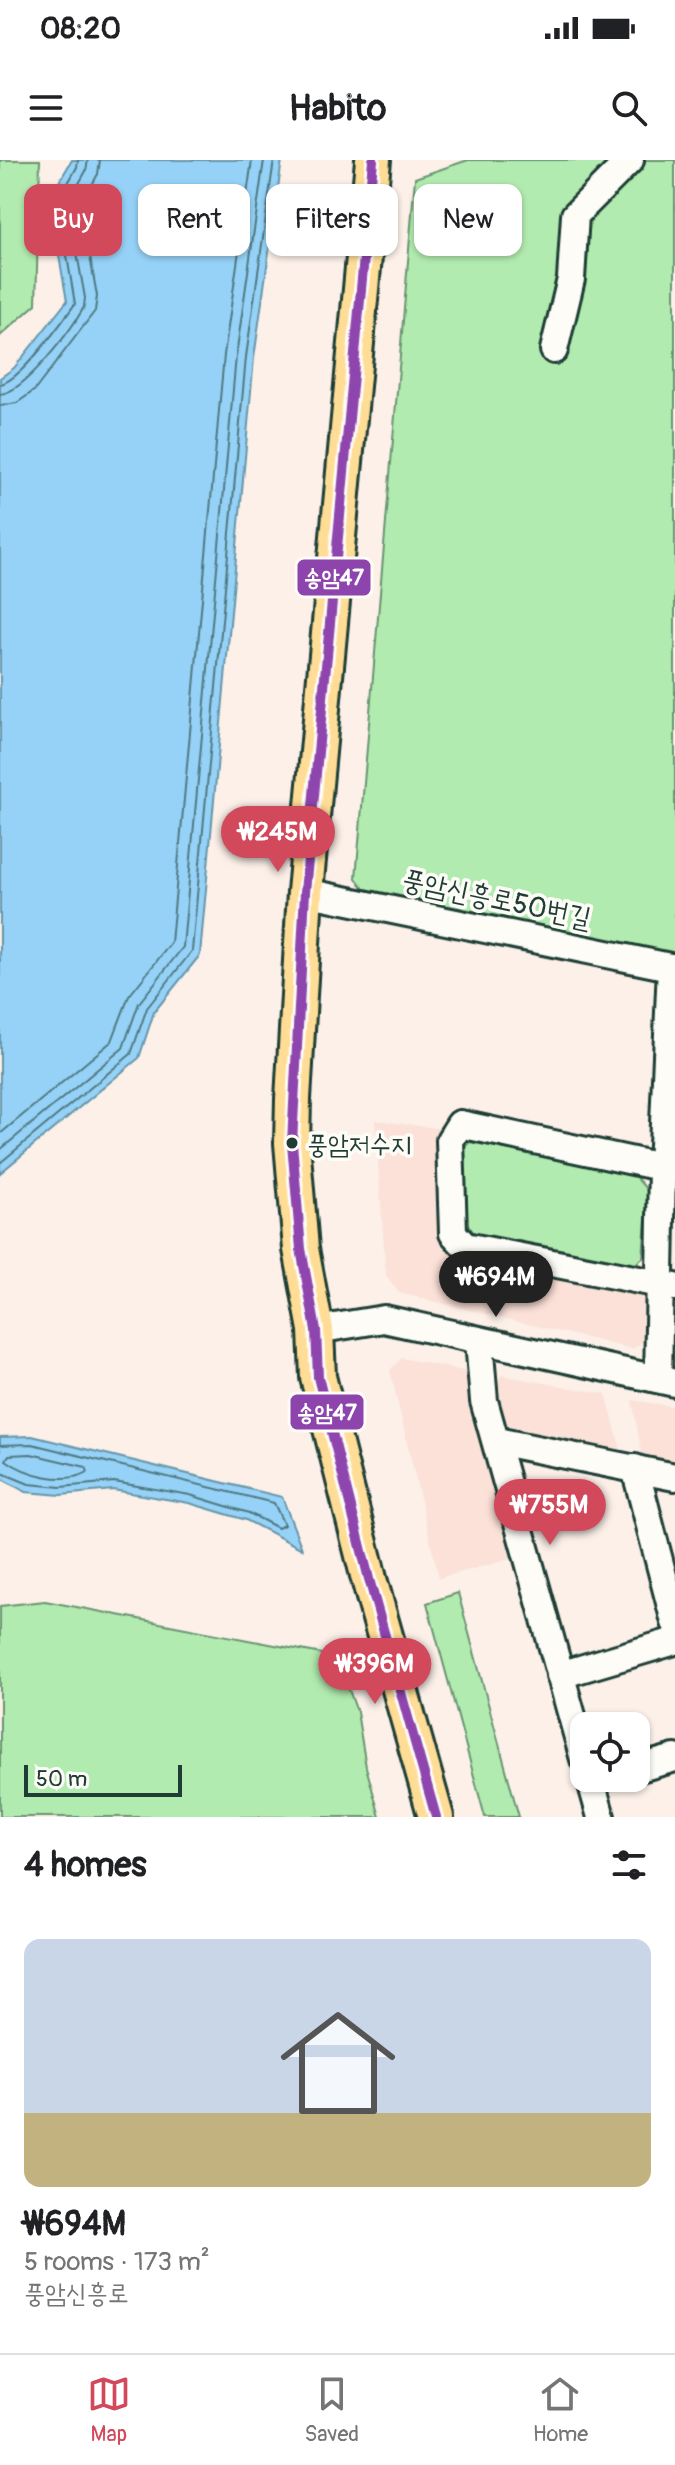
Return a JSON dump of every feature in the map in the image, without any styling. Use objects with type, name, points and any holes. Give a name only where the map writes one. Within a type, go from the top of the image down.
[{"type":"main road","points":[[373,160],[305,892],[292,1143],[301,1249],[316,1330],[318,1377],[369,1579],[436,1817]]},
{"type":"street","points":[[554,350],[571,279],[575,215],[630,160]]},
{"type":"street","name":"풍암신흥로50번길","points":[[305,892],[673,967]]},
{"type":"street","points":[[316,1330],[384,1319],[666,1381],[673,967]]},
{"type":"street","points":[[668,1169],[460,1124],[450,1140],[453,1233],[465,1246],[668,1285]]},
{"type":"street","points":[[479,1341],[484,1401],[572,1712]]},
{"type":"street","points":[[496,1441],[675,1477]]},
{"type":"street","points":[[635,1468],[675,1622]]},
{"type":"street","points":[[560,1675],[675,1641]]},
{"type":"street","points":[[650,1765],[675,1758]]},
{"type":"street","points":[[596,1792],[601,1817]]},
{"type":"shaded area","points":[[375,1120],[443,1129],[445,1235],[644,1289],[650,1298],[644,1342],[632,1349],[399,1293],[386,1275]]},
{"type":"shaded area","points":[[402,1358],[468,1372],[475,1412],[518,1557],[439,1578],[390,1370]]},
{"type":"shaded area","points":[[500,1375],[606,1394],[622,1454],[504,1433],[497,1404]]},
{"type":"shaded area","points":[[632,1400],[675,1407],[675,1467],[643,1461]]},
{"type":"green space","points":[[0,160],[40,160],[39,184],[24,184],[24,256],[37,256],[36,304],[0,336]]},
{"type":"green space","points":[[468,160],[675,160],[675,957],[366,891],[356,878],[414,190],[414,256],[522,256],[522,184],[414,184],[415,178]]},
{"type":"green space","points":[[470,1142],[633,1174],[648,1191],[643,1258],[631,1267],[474,1233],[464,1219],[460,1151]]},
{"type":"green space","points":[[458,1593],[519,1817],[485,1817],[427,1603]]},
{"type":"green space","points":[[45,1601],[337,1657],[357,1712],[366,1767],[380,1817],[0,1817],[0,1606]]},
{"type":"water","points":[[72,160],[282,160],[279,184],[266,184],[266,256],[268,256],[254,358],[200,955],[154,1012],[139,1058],[0,1173],[0,378],[14,368],[67,301],[59,256],[122,256],[122,184],[58,184]]},
{"type":"water","points":[[32,1436],[282,1497],[302,1549],[246,1520],[189,1503],[113,1490],[61,1495],[26,1492],[0,1478],[0,1437]]},
{"type":"transit line","name":"송암47","points":[[373,160],[305,892],[292,1143],[301,1249],[316,1330],[318,1377],[369,1579],[436,1817]]},
{"type":"place","name":"풍암저수지","points":[[292,1143]]}]
